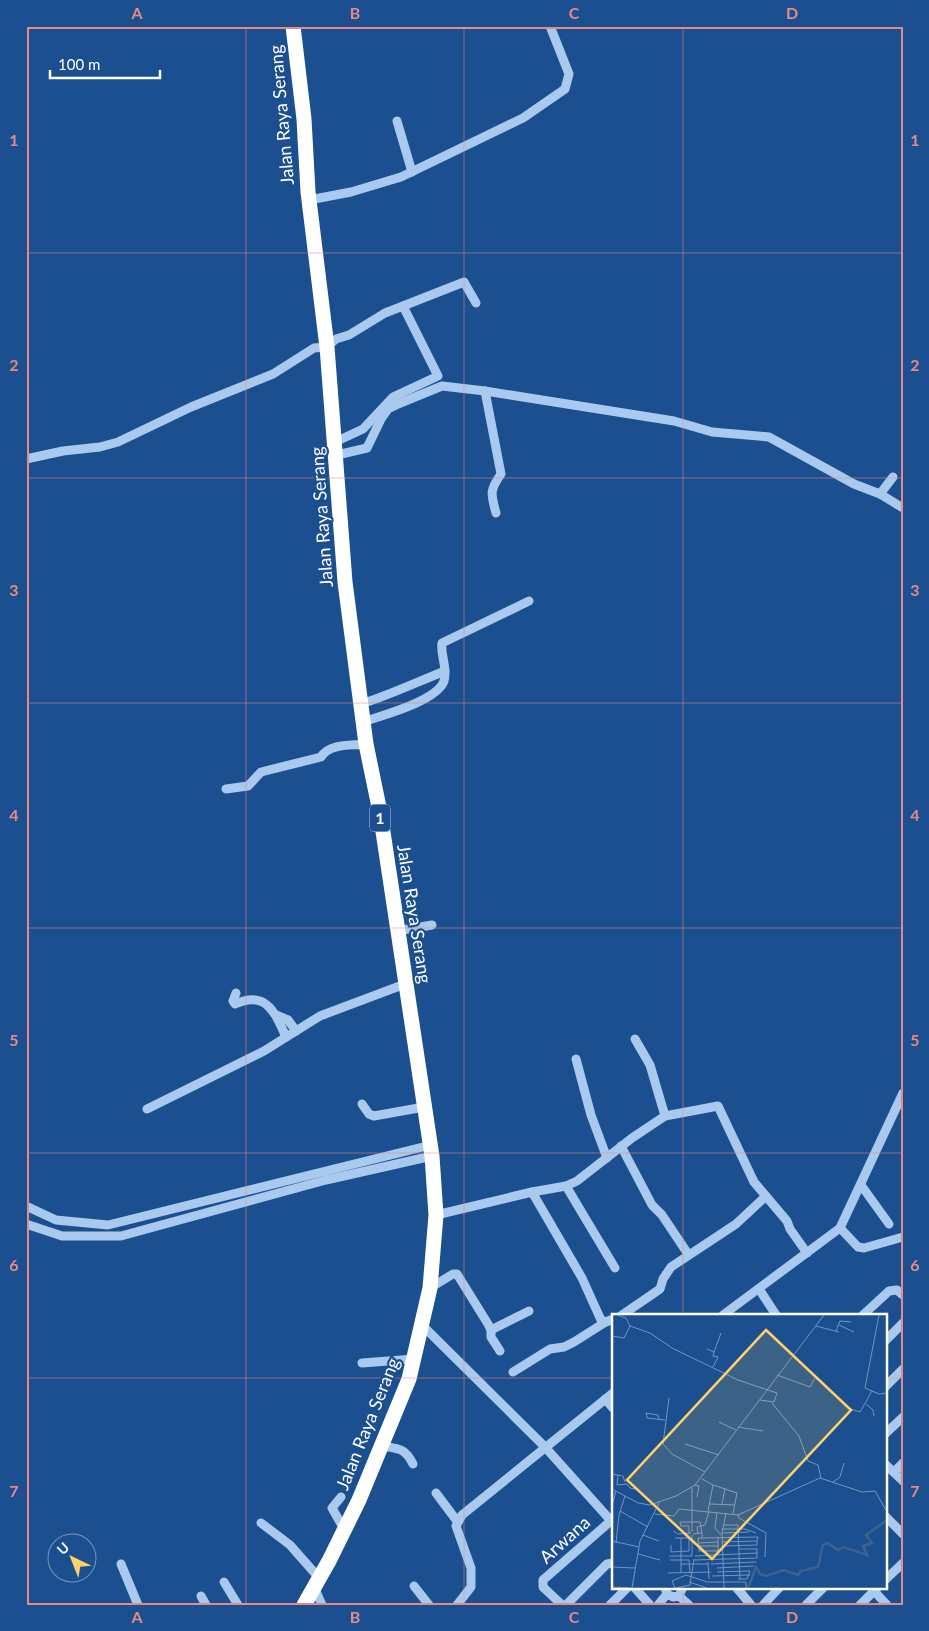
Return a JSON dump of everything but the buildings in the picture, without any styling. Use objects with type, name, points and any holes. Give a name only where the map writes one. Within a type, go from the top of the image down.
[{"type":"highway","name":"Jalan Raya Serang","points":[[293,26],[304,119],[309,200],[327,347],[345,582],[366,744],[380,812],[431,1150],[436,1215],[430,1288],[414,1359],[404,1393],[344,1529],[317,1584],[304,1605]]},
{"type":"street","points":[[309,200],[391,181],[412,172],[523,118],[565,89],[568,74],[550,26]]},
{"type":"street","points":[[397,121],[412,172]]},
{"type":"street","points":[[26,459],[63,451],[100,447],[118,442],[191,407],[273,374],[314,348],[327,347],[336,339],[349,335],[385,313],[464,282],[476,303]]},
{"type":"street","points":[[336,449],[363,429],[390,399],[438,376],[403,306]]},
{"type":"street","points":[[336,449],[367,448],[388,409],[442,386],[674,421],[712,432],[769,437],[854,484],[880,494],[903,508]]},
{"type":"street","points":[[485,391],[501,474],[492,486],[491,493],[496,513]]},
{"type":"street","points":[[880,494],[893,477]]},
{"type":"street","points":[[363,722],[433,696],[444,681],[446,664],[441,645],[446,640],[488,622],[529,601]]},
{"type":"street","points":[[361,704],[391,694],[445,671]]},
{"type":"street","points":[[226,789],[248,786],[259,773],[286,764],[319,758],[330,747],[366,744]]},
{"type":"street","points":[[397,931],[432,925]]},
{"type":"street","points":[[147,1109],[264,1051],[320,1016],[406,984]]},
{"type":"street","points":[[236,993],[233,1001],[235,1004],[245,1000],[259,1000],[276,1015],[288,1020],[296,1031]]},
{"type":"street","points":[[276,1015],[286,1037]]},
{"type":"street","points":[[635,1039],[650,1065],[665,1116]]},
{"type":"street","points":[[576,1059],[591,1115],[607,1158]]},
{"type":"street","points":[[724,1314],[840,1228],[903,1093]]},
{"type":"street","points":[[362,1104],[369,1114],[374,1116],[424,1107]]},
{"type":"street","points":[[436,1215],[532,1192],[566,1186],[586,1176],[621,1146],[665,1116],[718,1106],[746,1166],[766,1196],[787,1221],[790,1230],[807,1252]]},
{"type":"street","points":[[621,1146],[652,1205],[662,1215],[688,1254]]},
{"type":"street","points":[[26,1206],[56,1220],[108,1225],[148,1214],[431,1150]]},
{"type":"street","points":[[26,1224],[62,1236],[121,1236],[431,1150]]},
{"type":"street","points":[[566,1186],[616,1268]]},
{"type":"street","points":[[861,1186],[889,1224]]},
{"type":"street","points":[[513,1372],[550,1349],[564,1347],[608,1321],[532,1192]]},
{"type":"street","points":[[623,1314],[660,1289],[666,1274],[688,1254],[741,1219],[766,1196]]},
{"type":"street","points":[[148,1214],[151,1228]]},
{"type":"street","points":[[840,1228],[858,1246],[864,1248],[903,1237]]},
{"type":"street","points":[[430,1288],[453,1274],[457,1274],[492,1330],[491,1337],[500,1351]]},
{"type":"street","points":[[759,1289],[775,1314]]},
{"type":"street","points":[[864,1314],[889,1291],[897,1290],[903,1295]]},
{"type":"street","points":[[492,1330],[529,1311]]},
{"type":"street","points":[[886,1340],[903,1323]]},
{"type":"street","points":[[422,1325],[545,1447],[612,1521]]},
{"type":"street","points":[[362,1363],[414,1359]]},
{"type":"street","points":[[886,1386],[903,1369]]},
{"type":"street","points":[[458,1605],[472,1587],[470,1568],[456,1526],[457,1521],[609,1396]]},
{"type":"street","points":[[886,1433],[903,1417]]},
{"type":"street","points":[[382,1446],[403,1450],[408,1453],[413,1464]]},
{"type":"street","points":[[894,1472],[903,1463]]},
{"type":"street","points":[[886,1465],[903,1481]]},
{"type":"street","points":[[436,1493],[457,1521]]},
{"type":"street","points":[[341,1497],[332,1508],[344,1529]]},
{"type":"street","name":"Arwana","points":[[612,1521],[543,1580],[543,1587],[564,1605],[607,1564],[612,1563]]},
{"type":"street","points":[[887,1522],[903,1534]]},
{"type":"street","points":[[261,1523],[290,1545],[317,1584],[322,1605]]},
{"type":"street","points":[[886,1579],[903,1563]]},
{"type":"street","points":[[121,1564],[138,1605]]},
{"type":"street","points":[[224,1582],[238,1605]]},
{"type":"street","points":[[414,1586],[429,1605]]},
{"type":"street","points":[[610,1605],[627,1588]]},
{"type":"street","points":[[635,1588],[650,1605]]},
{"type":"street","points":[[737,1588],[751,1605]]},
{"type":"street","points":[[764,1605],[779,1588]]},
{"type":"street","points":[[806,1605],[823,1588]]},
{"type":"street","points":[[860,1605],[876,1589],[887,1605]]},
{"type":"street","points":[[658,1605],[666,1590],[673,1597],[681,1592],[689,1605]]},
{"type":"street","points":[[201,1596],[206,1605]]}]
